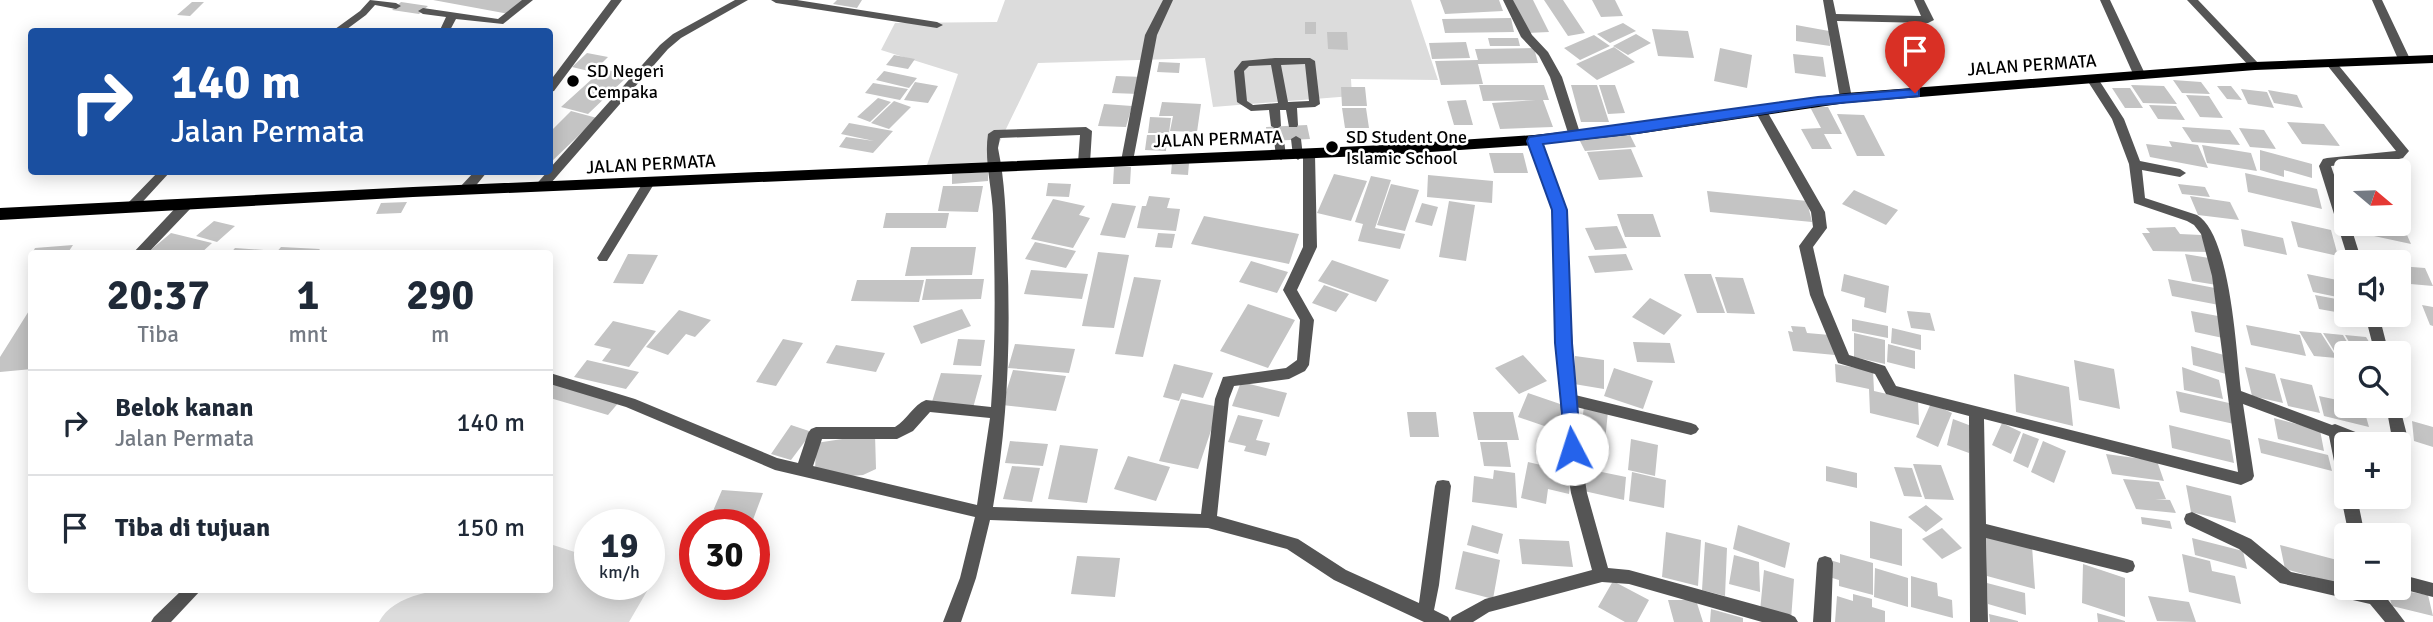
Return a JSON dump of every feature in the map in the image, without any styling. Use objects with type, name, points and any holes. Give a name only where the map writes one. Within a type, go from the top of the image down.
[{"type":"main road","name":"JALAN PERMATA","points":[[0,214],[1127,161],[1280,148],[1301,150],[1534,141],[1846,98],[2255,66],[2433,59]]},
{"type":"street","points":[[553,84],[617,0]]},
{"type":"street","points":[[553,172],[664,47],[677,36],[743,0]]},
{"type":"street","points":[[776,0],[937,25]]},
{"type":"street","points":[[1127,161],[1152,34],[1168,0]]},
{"type":"street","points":[[1507,0],[1527,37],[1544,54],[1556,77],[1575,135]]},
{"type":"street","points":[[1828,0],[1846,98]]},
{"type":"street","points":[[1830,17],[1928,20],[1919,0]]},
{"type":"street","points":[[2105,0],[2140,76]]},
{"type":"street","points":[[2192,0],[2255,66]]},
{"type":"street","points":[[2377,0],[2404,59]]},
{"type":"street","points":[[2331,63],[2403,151],[2399,155],[2327,162],[2325,166],[2352,250]]},
{"type":"street","points":[[1760,109],[1818,212],[1820,228],[1806,246],[1811,276],[1843,359],[1880,370],[1891,390],[2241,479],[2246,476],[2246,470],[2221,287],[2208,235],[2200,223],[2189,217],[2139,200],[2135,164],[2113,107],[2093,80]]},
{"type":"street","points":[[952,622],[985,513],[997,413],[1002,278],[996,167],[992,148],[994,134],[1086,131],[1084,163]]},
{"type":"street","points":[[1534,141],[1559,210],[1567,399],[1579,493],[1602,575]]},
{"type":"street","points":[[1208,521],[1222,399],[1228,381],[1289,373],[1300,367],[1304,361],[1307,320],[1290,290],[1310,247],[1301,150]]},
{"type":"street","points":[[2135,164],[2180,173]]},
{"type":"street","points":[[464,191],[478,175]]},
{"type":"street","points":[[539,188],[551,175]]},
{"type":"street","points":[[143,250],[173,222],[187,204]]},
{"type":"street","points":[[553,380],[630,402],[775,464],[985,513],[1208,521],[1292,544],[1340,575],[1425,612],[1441,622]]},
{"type":"street","points":[[2234,394],[2335,430],[2396,444],[2400,439],[2396,418]]},
{"type":"street","points":[[1567,399],[1691,429]]},
{"type":"street","points":[[803,472],[817,433],[897,433],[908,427],[926,407],[997,413]]},
{"type":"street","points":[[1976,412],[1979,622]]},
{"type":"street","points":[[1425,612],[1443,486]]},
{"type":"street","points":[[2192,519],[2245,544],[2286,578],[2334,586]]},
{"type":"street","points":[[1977,529],[2127,566]]},
{"type":"street","points":[[1822,622],[1825,563]]},
{"type":"street","points":[[1458,622],[1485,606],[1602,575],[1629,577],[1789,622]]},
{"type":"street","points":[[2411,584],[2433,590]]},
{"type":"street","points":[[160,622],[189,593]]},
{"type":"street","points":[[2379,600],[2396,622]]},
{"type":"lane","points":[[423,11],[500,22],[528,0]]},
{"type":"lane","points":[[342,28],[363,13],[374,1],[396,6]]},
{"type":"lane","points":[[446,28],[452,16]]},
{"type":"lane","points":[[1275,61],[1283,106],[1293,125]]},
{"type":"lane","points":[[1245,63],[1312,63],[1315,104],[1283,106],[1246,106],[1242,102],[1239,71],[1245,63]]},
{"type":"lane","points":[[1276,126],[1283,106]]},
{"type":"lane","points":[[132,206],[161,175]]},
{"type":"lane","points":[[603,258],[648,184]]},
{"type":"shaded area","points":[[1005,0],[1411,0],[1438,80],[1351,79],[1352,96],[1213,107],[1205,58],[1038,63],[990,162],[927,165],[958,74],[881,50],[895,23],[997,22]]},
{"type":"shaded area","points":[[553,545],[574,552],[574,600],[642,600],[629,622],[379,622],[391,607],[428,593],[553,593]]},
{"type":"building","points":[[433,0],[523,0],[509,14]]},
{"type":"building","points":[[837,0],[862,0],[857,8],[833,4]]},
{"type":"building","points":[[1440,0],[1499,0],[1503,11],[1445,14]]},
{"type":"building","points":[[1511,0],[1533,0],[1549,32],[1527,33]]},
{"type":"building","points":[[1544,0],[1563,0],[1585,33],[1568,36]]},
{"type":"building","points":[[1592,0],[1615,0],[1623,16],[1601,17]]},
{"type":"building","points":[[192,2],[204,2],[190,16],[177,15]]},
{"type":"building","points":[[401,2],[428,6],[419,14],[392,10]]},
{"type":"building","points":[[1511,18],[1514,32],[1445,33],[1442,19]]},
{"type":"building","points":[[1305,22],[1316,22],[1316,34],[1305,34]]},
{"type":"building","points":[[1623,23],[1636,31],[1610,43],[1597,34]]},
{"type":"building","points":[[1796,25],[1829,31],[1830,46],[1796,41]]},
{"type":"building","points":[[1652,29],[1688,31],[1694,58],[1658,56]]},
{"type":"building","points":[[1327,32],[1347,32],[1348,50],[1328,49]]},
{"type":"building","points":[[1636,34],[1651,43],[1628,55],[1613,46]]},
{"type":"building","points":[[1594,35],[1610,46],[1580,60],[1564,48]]},
{"type":"building","points":[[1488,38],[1518,38],[1520,46],[1490,46]]},
{"type":"building","points":[[1466,42],[1470,58],[1432,59],[1429,43]]},
{"type":"building","points":[[1614,47],[1635,62],[1597,80],[1576,64]]},
{"type":"building","points":[[1534,48],[1538,63],[1478,64],[1483,84],[1441,85],[1435,61],[1478,60],[1475,49]]},
{"type":"building","points":[[1720,48],[1752,55],[1747,88],[1714,81]]},
{"type":"building","points":[[587,53],[608,57],[593,72],[572,67]]},
{"type":"building","points":[[1793,54],[1823,57],[1826,77],[1795,73]]},
{"type":"building","points":[[894,55],[915,59],[908,69],[886,65]]},
{"type":"building","points":[[1159,62],[1180,63],[1179,73],[1157,72]]},
{"type":"building","points":[[603,69],[629,75],[588,114],[561,107]]},
{"type":"building","points":[[884,71],[917,78],[909,88],[876,80]]},
{"type":"building","points":[[1116,76],[1143,77],[1139,94],[1112,93]]},
{"type":"building","points":[[2173,80],[2201,82],[2210,94],[2182,93]]},
{"type":"building","points":[[915,82],[938,86],[928,103],[904,100]]},
{"type":"building","points":[[873,83],[908,89],[900,100],[865,93]]},
{"type":"building","points":[[1479,85],[1544,85],[1549,100],[1543,100],[1553,127],[1500,129],[1492,103],[1536,100],[1483,101]]},
{"type":"building","points":[[1571,85],[1597,85],[1609,122],[1581,122]]},
{"type":"building","points":[[1599,85],[1615,85],[1625,113],[1608,114]]},
{"type":"building","points":[[2131,85],[2164,86],[2177,104],[2143,103]]},
{"type":"building","points":[[2217,86],[2231,86],[2242,100],[2227,99]]},
{"type":"building","points":[[1341,87],[1365,87],[1367,106],[1342,106]]},
{"type":"building","points":[[2112,88],[2130,88],[2143,108],[2125,108]]},
{"type":"building","points":[[2241,89],[2267,92],[2274,108],[2248,104]]},
{"type":"building","points":[[2268,90],[2297,95],[2303,108],[2274,103]]},
{"type":"building","points":[[2186,95],[2209,96],[2223,118],[2200,117]]},
{"type":"building","points":[[878,98],[891,102],[870,122],[857,117]]},
{"type":"building","points":[[1466,100],[1473,125],[1454,125],[1447,101]]},
{"type":"building","points":[[894,101],[911,107],[889,129],[871,123]]},
{"type":"building","points":[[1162,102],[1201,104],[1197,132],[1170,131],[1173,116],[1159,116]]},
{"type":"building","points":[[1104,104],[1132,106],[1126,127],[1098,126]]},
{"type":"building","points":[[2149,105],[2176,106],[2185,120],[2158,119]]},
{"type":"building","points":[[1810,107],[1828,107],[1842,134],[1824,134],[1832,149],[1812,149],[1801,129],[1821,128]]},
{"type":"building","points":[[1342,108],[1366,108],[1369,128],[1345,128]]},
{"type":"building","points":[[571,111],[597,118],[553,160],[553,129]]},
{"type":"building","points":[[1837,114],[1864,115],[1885,156],[1857,156]]},
{"type":"building","points":[[1150,117],[1171,118],[1169,133],[1148,133]]},
{"type":"building","points":[[2287,122],[2324,124],[2340,146],[2302,144]]},
{"type":"building","points":[[849,123],[893,131],[873,153],[839,147],[846,137],[874,141],[841,134]]},
{"type":"building","points":[[1307,125],[1310,139],[1268,141],[1266,127]]},
{"type":"building","points":[[2182,127],[2230,130],[2240,145],[2192,142]]},
{"type":"building","points":[[2239,128],[2264,130],[2276,149],[2250,147]]},
{"type":"building","points":[[1147,135],[1167,135],[1166,151],[1145,150]]},
{"type":"building","points":[[1630,135],[1636,147],[1585,151],[1579,139]]},
{"type":"building","points":[[2169,141],[2198,145],[2208,168],[2150,157],[2146,144],[2172,147]]},
{"type":"building","points":[[2202,145],[2251,153],[2257,171],[2207,163]]},
{"type":"building","points":[[1631,149],[1643,177],[1599,180],[1587,152]]},
{"type":"building","points":[[2260,150],[2312,164],[2312,178],[2284,170],[2284,177],[2260,170]]},
{"type":"building","points":[[1489,153],[1523,153],[1528,173],[1494,173]]},
{"type":"building","points":[[1172,162],[1189,163],[1188,175],[1171,174]]},
{"type":"building","points":[[1114,167],[1131,167],[1130,184],[1113,184]]},
{"type":"building","points":[[988,172],[988,181],[952,184],[952,174]]},
{"type":"building","points":[[2245,173],[2317,189],[2322,209],[2248,192]]},
{"type":"building","points":[[1334,174],[1367,181],[1351,221],[1317,213]]},
{"type":"building","points":[[1428,175],[1493,181],[1492,203],[1427,197]]},
{"type":"building","points":[[1371,176],[1391,180],[1375,228],[1405,234],[1400,249],[1358,241],[1363,224],[1355,222]]},
{"type":"building","points":[[1048,183],[1071,184],[1069,197],[1046,196]]},
{"type":"building","points":[[1391,184],[1419,190],[1405,231],[1377,225]]},
{"type":"building","points":[[2178,184],[2205,187],[2210,197],[2182,194]]},
{"type":"building","points":[[943,186],[983,186],[978,212],[938,211]]},
{"type":"building","points":[[1854,190],[1898,210],[1886,225],[1842,204]]},
{"type":"building","points":[[1707,191],[1807,201],[1812,222],[1710,212]]},
{"type":"building","points":[[1149,196],[1170,198],[1167,208],[1180,209],[1176,231],[1137,228],[1142,206],[1146,206]]},
{"type":"building","points":[[2190,196],[2230,202],[2239,220],[2198,215]]},
{"type":"building","points":[[1053,199],[1085,206],[1079,215],[1090,218],[1073,248],[1031,239]]},
{"type":"building","points":[[1449,201],[1475,205],[1466,261],[1439,257]]},
{"type":"building","points":[[407,202],[401,213],[376,214],[381,203]]},
{"type":"building","points":[[1112,203],[1136,206],[1125,238],[1100,235]]},
{"type":"building","points":[[1422,203],[1438,207],[1432,226],[1415,222]]},
{"type":"building","points":[[886,213],[949,213],[946,228],[883,228]]},
{"type":"building","points":[[1617,214],[1653,214],[1661,237],[1625,237]]},
{"type":"building","points":[[1204,216],[1299,234],[1289,264],[1191,244]]},
{"type":"building","points":[[214,221],[235,226],[217,242],[196,236]]},
{"type":"building","points":[[2291,221],[2331,230],[2336,250],[2334,250],[2334,255],[2298,247]]},
{"type":"building","points":[[1617,226],[1627,248],[1595,250],[1585,228]]},
{"type":"building","points":[[2175,227],[2180,234],[2201,235],[2210,252],[2153,251],[2142,233],[2150,233],[2146,228]]},
{"type":"building","points":[[2241,229],[2283,238],[2287,255],[2244,246]]},
{"type":"building","points":[[171,233],[212,243],[204,250],[151,250]]},
{"type":"building","points":[[1158,233],[1175,234],[1172,248],[1155,247]]},
{"type":"building","points":[[2374,236],[2407,236],[2411,244]]},
{"type":"building","points":[[1035,242],[1076,251],[1066,268],[1025,259]]},
{"type":"building","points":[[73,245],[70,250],[34,250]]},
{"type":"building","points":[[281,247],[320,249],[319,250],[278,250]]},
{"type":"building","points":[[911,247],[976,247],[972,275],[905,276]]},
{"type":"building","points":[[235,248],[264,250],[233,250]]},
{"type":"building","points":[[1098,252],[1129,255],[1114,328],[1082,326]]},
{"type":"building","points":[[628,254],[658,255],[643,284],[613,283]]},
{"type":"building","points":[[1626,254],[1633,270],[1595,273],[1588,256]]},
{"type":"building","points":[[2185,254],[2209,258],[2217,285],[2192,281]]},
{"type":"building","points":[[1332,260],[1389,280],[1376,302],[1318,281]]},
{"type":"building","points":[[1251,261],[1288,272],[1277,293],[1239,282]]},
{"type":"building","points":[[2411,267],[2425,268],[2433,286],[2411,284]]},
{"type":"building","points":[[1031,270],[1088,274],[1082,299],[1024,294]]},
{"type":"building","points":[[1684,274],[1711,274],[1725,313],[1697,313]]},
{"type":"building","points":[[1844,274],[1889,286],[1886,313],[1864,307],[1865,298],[1841,291]]},
{"type":"building","points":[[2307,274],[2334,279],[2334,296],[2313,292]]},
{"type":"building","points":[[1134,277],[1161,280],[1143,357],[1115,354]]},
{"type":"building","points":[[1715,277],[1743,278],[1755,314],[1727,313]]},
{"type":"building","points":[[926,279],[984,279],[981,299],[922,300]]},
{"type":"building","points":[[2168,279],[2215,288],[2219,305],[2172,296]]},
{"type":"building","points":[[857,280],[924,280],[919,302],[851,301]]},
{"type":"building","points":[[1324,285],[1349,294],[1336,312],[1312,303]]},
{"type":"building","points":[[2315,295],[2334,299],[2334,312],[2319,309]]},
{"type":"building","points":[[1650,298],[1682,315],[1664,335],[1632,317]]},
{"type":"building","points":[[1248,304],[1295,320],[1268,368],[1220,351]]},
{"type":"building","points":[[2422,305],[2433,307],[2433,326],[2430,325]]},
{"type":"building","points":[[962,309],[971,326],[921,344],[913,326]]},
{"type":"building","points":[[679,310],[711,320],[695,337],[686,334],[668,355],[646,347]]},
{"type":"building","points":[[1907,311],[1930,313],[1935,331],[1911,328]]},
{"type":"building","points":[[2191,311],[2218,316],[2223,338],[2195,332]]},
{"type":"building","points":[[28,312],[28,369],[0,372],[0,357]]},
{"type":"building","points":[[1852,319],[1888,326],[1888,338],[1852,331]]},
{"type":"building","points":[[613,321],[656,331],[629,367],[602,361],[611,349],[594,345]]},
{"type":"building","points":[[2246,325],[2300,335],[2306,356],[2251,345]]},
{"type":"building","points":[[1791,326],[1805,327],[1807,333],[1830,335],[1835,355],[1793,351],[1788,331],[1793,332]]},
{"type":"building","points":[[1892,328],[1921,335],[1921,350],[1891,343]]},
{"type":"building","points":[[2299,331],[2321,333],[2334,353],[2334,358],[2314,356]]},
{"type":"building","points":[[1854,333],[1885,340],[1885,364],[1854,357]]},
{"type":"building","points":[[2323,333],[2343,335],[2346,341],[2334,341],[2334,351]]},
{"type":"building","points":[[2345,335],[2366,337],[2369,341],[2348,341]]},
{"type":"building","points":[[783,339],[803,343],[776,386],[756,382]]},
{"type":"building","points":[[958,339],[985,340],[981,366],[953,365]]},
{"type":"building","points":[[1633,342],[1670,343],[1675,363],[1637,362]]},
{"type":"building","points":[[1015,344],[1075,349],[1069,373],[1008,368]]},
{"type":"building","points":[[1888,344],[1915,351],[1915,369],[1887,362]]},
{"type":"building","points":[[836,345],[885,353],[876,372],[826,363]]},
{"type":"building","points":[[2191,346],[2224,355],[2226,374],[2193,365]]},
{"type":"building","points":[[1523,355],[1547,381],[1519,394],[1495,368]]},
{"type":"building","points":[[1575,356],[1604,360],[1604,389],[1574,384]]},
{"type":"building","points":[[587,360],[639,372],[626,389],[574,377]]},
{"type":"building","points":[[2074,360],[2114,369],[2120,409],[2079,400]]},
{"type":"building","points":[[1174,364],[1213,373],[1203,398],[1182,393],[1179,401],[1163,397]]},
{"type":"building","points":[[1835,364],[1873,371],[1874,391],[1918,401],[1919,425],[1870,413],[1869,389],[1836,382]]},
{"type":"building","points":[[2182,367],[2219,380],[2223,399],[2184,390]]},
{"type":"building","points":[[2245,367],[2275,374],[2283,403],[2252,396]]},
{"type":"building","points":[[1614,368],[1653,381],[1643,409],[1604,396]]},
{"type":"building","points":[[1013,370],[1066,376],[1056,411],[1002,405]]},
{"type":"building","points":[[941,373],[982,375],[973,408],[931,405]]},
{"type":"building","points":[[2014,374],[2069,387],[2073,426],[2016,412]]},
{"type":"building","points":[[2280,378],[2312,385],[2320,413],[2288,406]]},
{"type":"building","points":[[1241,382],[1287,393],[1279,417],[1232,406]]},
{"type":"building","points":[[553,386],[620,401],[608,415],[553,399]]},
{"type":"building","points":[[2176,391],[2229,403],[2234,424],[2180,412]]},
{"type":"building","points":[[1528,393],[1566,406],[1556,430],[1518,417]]},
{"type":"building","points":[[2319,396],[2334,399],[2334,418],[2366,418],[2369,427],[2324,416]]},
{"type":"building","points":[[1181,399],[1219,407],[1198,469],[1159,461]]},
{"type":"building","points":[[1931,403],[1952,413],[1938,447],[1916,437]]},
{"type":"building","points":[[1584,406],[1608,411],[1604,452],[1579,447]]},
{"type":"building","points":[[1407,412],[1436,412],[1439,437],[1410,437]]},
{"type":"building","points":[[1473,412],[1513,412],[1519,440],[1478,440]]},
{"type":"building","points":[[1238,415],[1263,420],[1256,440],[1270,443],[1266,456],[1244,451],[1246,446],[1228,442]]},
{"type":"building","points":[[2274,418],[2320,430],[2324,451],[2278,439]]},
{"type":"building","points":[[1953,419],[1974,427],[1969,453],[1947,445]]},
{"type":"building","points":[[2412,421],[2433,427],[2433,447],[2414,441]]},
{"type":"building","points":[[2002,423],[2021,432],[2011,454],[1992,445]]},
{"type":"building","points":[[791,425],[812,432],[791,460],[771,454]]},
{"type":"building","points":[[2169,425],[2230,440],[2234,463],[2172,448]]},
{"type":"building","points":[[2023,433],[2039,439],[2028,468],[2013,461]]},
{"type":"building","points":[[875,434],[876,469],[863,475],[837,477],[815,472],[816,443]]},
{"type":"building","points":[[2258,438],[2328,455],[2332,471],[2261,453]]},
{"type":"building","points":[[1631,439],[1658,445],[1655,476],[1628,470]]},
{"type":"building","points":[[1010,441],[1048,444],[1043,466],[1005,463]]},
{"type":"building","points":[[2043,441],[2066,451],[2054,483],[2031,472]]},
{"type":"building","points":[[1480,442],[1507,442],[1511,467],[1484,466]]},
{"type":"building","points":[[1060,445],[1098,449],[1087,503],[1048,499]]},
{"type":"building","points":[[2106,454],[2157,461],[2164,481],[2112,474]]},
{"type":"building","points":[[1128,456],[1170,467],[1156,501],[1114,489]]},
{"type":"building","points":[[1528,462],[1571,472],[1569,494],[1548,489],[1546,504],[1521,498]]},
{"type":"building","points":[[1913,464],[1941,465],[1954,500],[1925,499]]},
{"type":"building","points":[[1012,466],[1040,468],[1032,502],[1003,499]]},
{"type":"building","points":[[1826,466],[1857,473],[1857,488],[1826,481]]},
{"type":"building","points":[[1894,467],[1912,468],[1922,497],[1904,496]]},
{"type":"building","points":[[1587,469],[1626,477],[1624,500],[1584,491]]},
{"type":"building","points":[[1494,470],[1515,473],[1517,508],[1472,502],[1474,476],[1493,479]]},
{"type":"building","points":[[1632,472],[1666,480],[1664,508],[1629,501]]},
{"type":"building","points":[[2123,479],[2159,482],[2166,499],[2155,499],[2170,500],[2176,513],[2136,509]]},
{"type":"building","points":[[2186,485],[2231,496],[2236,523],[2191,512]]},
{"type":"building","points":[[722,490],[763,493],[757,509],[714,509]]},
{"type":"building","points":[[1926,505],[1943,519],[1926,532],[1908,517]]},
{"type":"building","points":[[2141,517],[2170,521],[2172,529],[2142,524]]},
{"type":"building","points":[[1870,521],[1902,529],[1902,566],[1870,558]]},
{"type":"building","points":[[1472,525],[1503,534],[1498,554],[1467,545]]},
{"type":"building","points":[[1738,525],[1790,543],[1785,568],[1733,549]]},
{"type":"building","points":[[1942,528],[1962,548],[1942,559],[1922,539]]},
{"type":"building","points":[[1666,532],[1701,540],[1698,586],[1662,577]]},
{"type":"building","points":[[1986,534],[2032,546],[2035,589],[1987,576]]},
{"type":"building","points":[[2192,538],[2243,551],[2247,569],[2195,555]]},
{"type":"building","points":[[1519,539],[1569,541],[1573,567],[1522,564]]},
{"type":"building","points":[[1705,542],[1727,548],[1725,596],[1702,590]]},
{"type":"building","points":[[2280,545],[2334,559],[2334,583],[2285,569]]},
{"type":"building","points":[[1463,551],[1500,560],[1493,599],[1455,589]]},
{"type":"building","points":[[1840,554],[1873,563],[1873,595],[1839,586],[1839,580],[1829,577],[1830,560],[1840,563]]},
{"type":"building","points":[[2182,554],[2210,561],[2212,571],[2235,576],[2241,604],[2189,592]]},
{"type":"building","points":[[1734,555],[1759,562],[1760,592],[1729,584]]},
{"type":"building","points":[[1077,556],[1120,558],[1115,597],[1071,594]]},
{"type":"building","points":[[2083,564],[2125,578],[2125,617],[2082,603]]},
{"type":"building","points":[[1875,568],[1908,578],[1908,607],[1874,597]]},
{"type":"building","points":[[1764,570],[1794,579],[1791,620],[1760,611]]},
{"type":"building","points":[[1911,576],[1937,583],[1938,596],[1952,600],[1953,618],[1911,607]]},
{"type":"building","points":[[1613,581],[1649,600],[1637,622],[1625,622],[1598,607]]},
{"type":"building","points":[[1987,583],[2025,593],[2026,615],[1988,604]]},
{"type":"building","points":[[2411,592],[2428,595],[2433,616],[2392,606],[2390,600],[2411,600]]},
{"type":"building","points":[[1853,594],[1872,599],[1872,607],[1885,611],[1885,622],[1835,622],[1837,596],[1853,601]]},
{"type":"building","points":[[2148,596],[2189,602],[2196,622],[2157,621]]},
{"type":"building","points":[[1668,600],[1696,600],[1703,622],[1674,622]]},
{"type":"building","points":[[1711,609],[1743,618],[1743,622],[1710,622]]},
{"type":"building","points":[[2097,613],[2125,621],[2125,622],[2098,622]]},
{"type":"building","points":[[1989,614],[2018,621],[2018,622],[1990,622]]},
{"type":"place","name":"SD Negeri Cempaka","points":[[573,81]]},
{"type":"place","name":"SD Student One Islamic School","points":[[1332,147]]},
{"type":"route","points":[[1572,449],[1567,399],[1559,210],[1556,193],[1534,141],[1637,129],[1818,101],[1915,93]]}]
